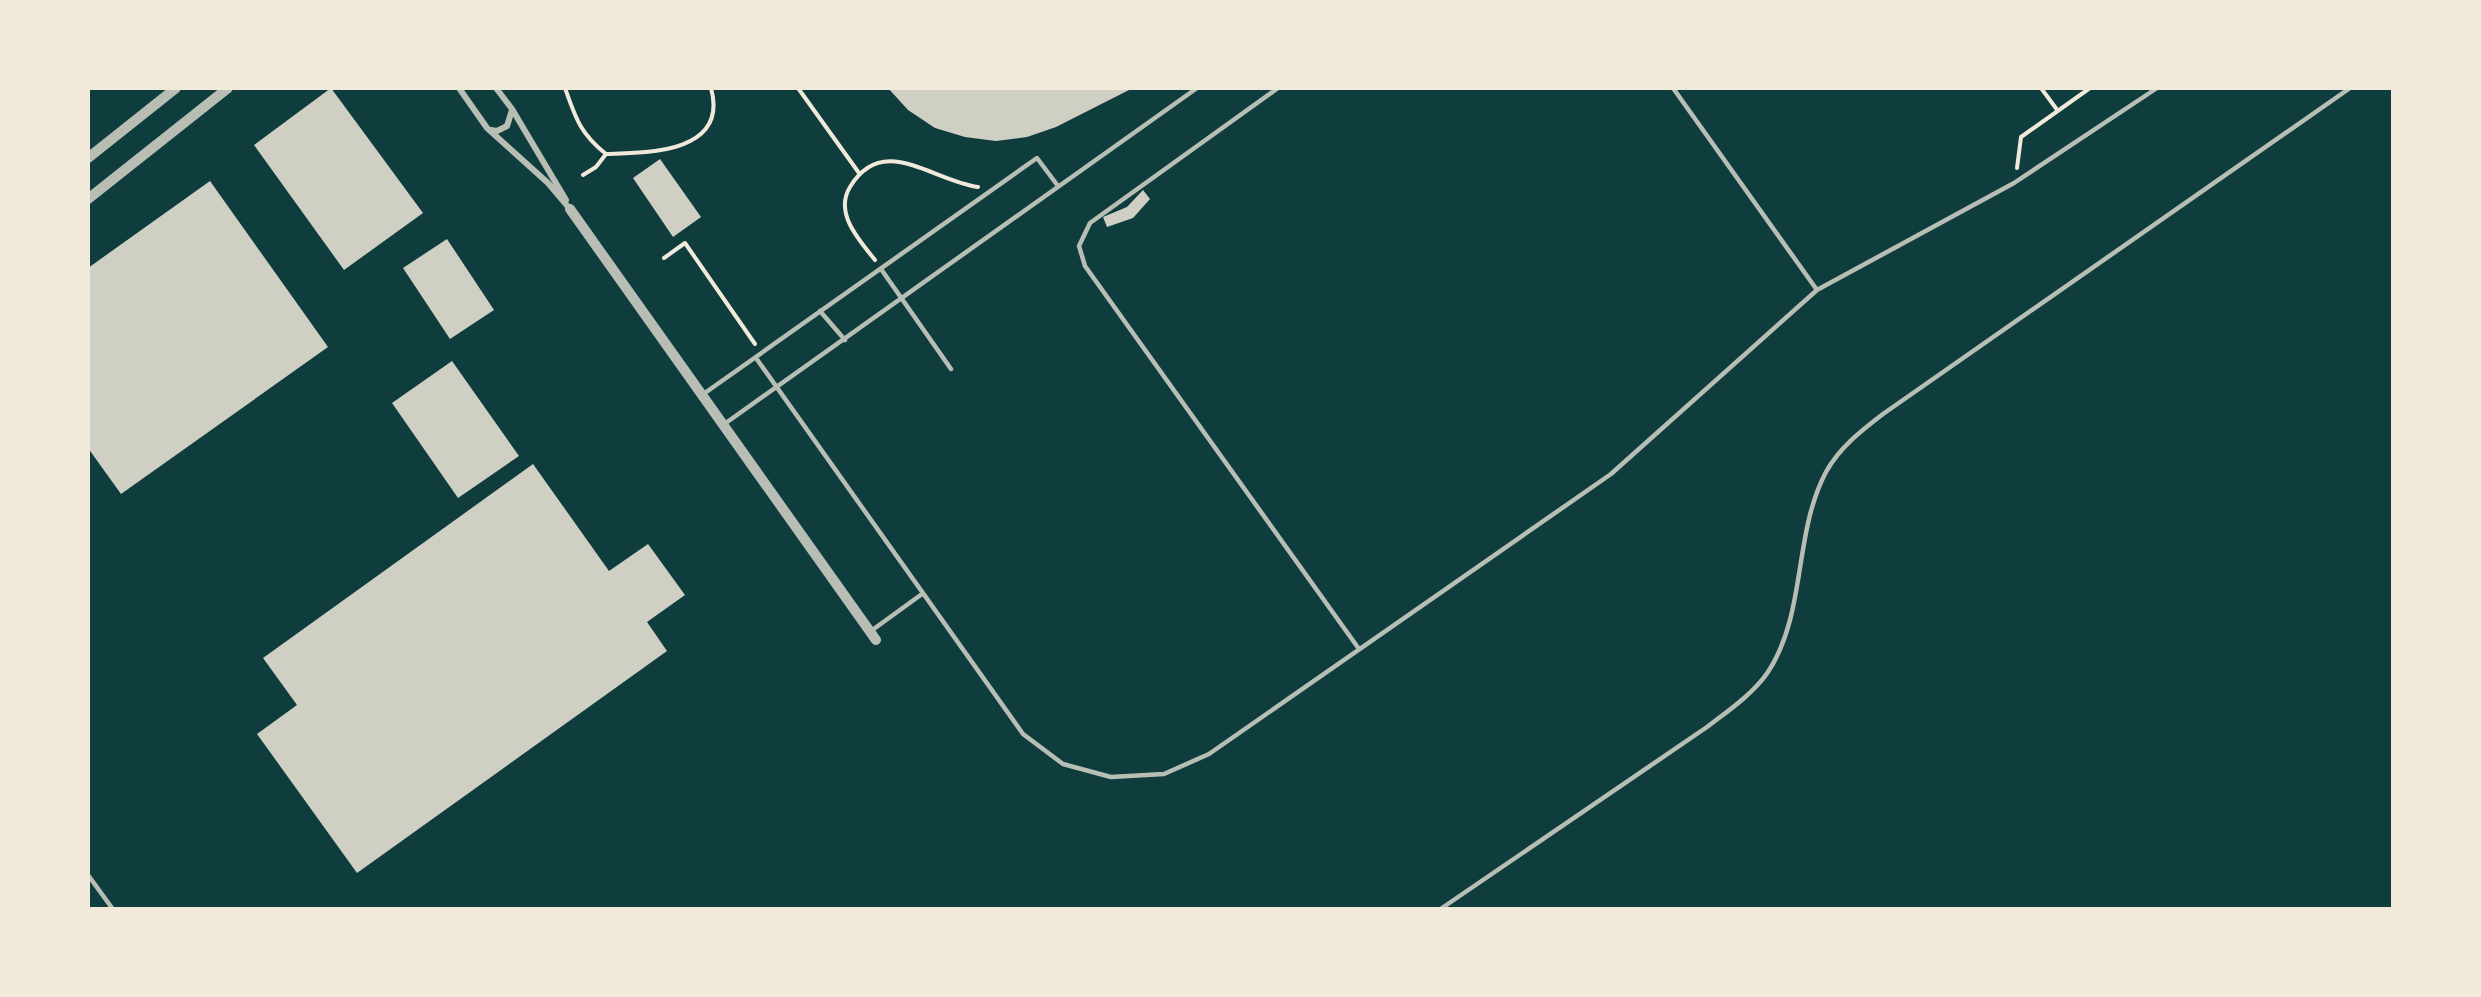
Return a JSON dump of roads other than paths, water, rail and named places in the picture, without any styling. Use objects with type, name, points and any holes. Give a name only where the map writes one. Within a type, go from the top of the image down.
[{"type":"street","points":[[88,158],[176,88]]},
{"type":"street","points":[[88,199],[228,88]]},
{"type":"street","points":[[459,88],[488,128],[548,183],[570,208]]},
{"type":"street","points":[[495,88],[512,109],[570,208],[873,635]]},
{"type":"street","points":[[488,128],[497,131],[507,126],[512,116],[512,109]]},
{"type":"lane","points":[[723,425],[845,340],[901,296],[1197,88]]},
{"type":"lane","points":[[1278,88],[1090,223],[1079,246],[1085,266],[1359,649]]},
{"type":"lane","points":[[1673,88],[1817,290]]},
{"type":"lane","points":[[756,358],[1023,734],[1063,764],[1111,777],[1164,774],[1209,754],[1611,474],[1817,290],[2014,183],[2157,88]]},
{"type":"lane","points":[[1442,909],[1707,727],[1737,704],[1767,673],[1786,638],[1812,507],[1826,472],[1849,441],[1883,414],[2350,88]]},
{"type":"lane","points":[[702,395],[1037,158],[1058,186]]},
{"type":"lane","points":[[881,269],[951,369]]},
{"type":"lane","points":[[820,311],[845,340]]},
{"type":"lane","points":[[873,635],[922,594]]},
{"type":"lane","points":[[88,875],[112,909]]}]
